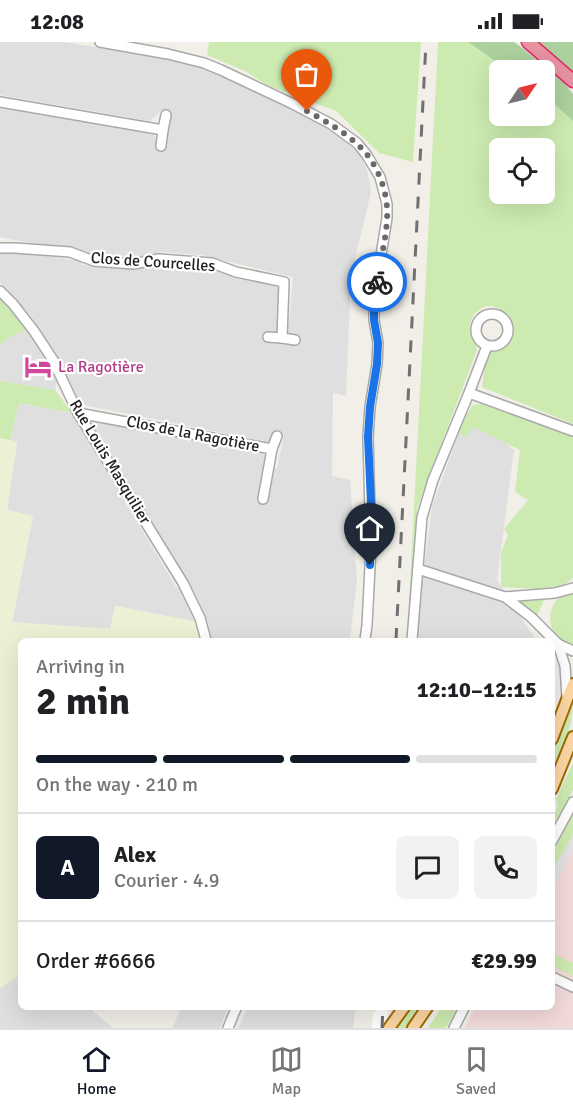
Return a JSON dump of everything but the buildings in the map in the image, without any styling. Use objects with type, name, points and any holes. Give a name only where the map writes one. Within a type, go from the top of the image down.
[{"type":"highway","points":[[528,42],[573,81]]},
{"type":"main road","points":[[555,731],[573,684]]},
{"type":"main road","points":[[555,782],[573,737]]},
{"type":"main road","points":[[389,1028],[402,1010]]},
{"type":"main road","points":[[412,1028],[425,1010]]},
{"type":"street","points":[[100,42],[168,54],[221,70],[338,129],[358,145],[370,159],[380,177],[387,218],[374,297],[374,320],[378,343],[368,437],[371,547],[365,638]]},
{"type":"street","points":[[0,102],[163,130]]},
{"type":"street","points":[[161,146],[166,115]]},
{"type":"street","name":"Clos de Courcelles","points":[[0,248],[70,252],[94,261],[133,264],[159,259],[212,263],[236,272],[284,282],[282,338]]},
{"type":"street","name":"Rue Louis Masquilier","points":[[0,291],[13,304],[44,345],[78,413],[183,583],[200,618],[205,638]]},
{"type":"street","points":[[268,338],[296,340]]},
{"type":"street","points":[[412,638],[422,517],[433,480],[487,346]]},
{"type":"street","points":[[469,393],[573,431]]},
{"type":"street","name":"Clos de la Ragotière","points":[[78,413],[272,449]]},
{"type":"street","name":"Clos de la Ragotière","points":[[263,499],[272,449],[277,436]]},
{"type":"street","points":[[418,569],[505,597],[531,617],[552,638]]},
{"type":"street","points":[[505,597],[555,593],[573,588]]},
{"type":"street","points":[[555,641],[573,651]]},
{"type":"street","points":[[558,644],[566,666],[567,700]]},
{"type":"street","points":[[561,767],[573,755]]},
{"type":"street","points":[[555,835],[573,802]]},
{"type":"street","points":[[555,978],[573,987]]},
{"type":"street","points":[[228,1028],[235,1010]]},
{"type":"street","points":[[454,1028],[463,1010]]},
{"type":"shaded area","points":[[0,42],[64,42],[204,65],[339,135],[360,155],[367,170],[371,192],[351,275],[346,396],[333,393],[332,476],[350,480],[357,580],[350,638],[212,638],[201,606],[174,557],[90,424],[96,417],[263,453],[266,465],[277,468],[284,435],[273,433],[269,442],[88,406],[79,402],[52,348],[31,316],[0,282],[0,253],[8,251],[82,261],[82,265],[132,269],[163,263],[201,265],[280,283],[278,333],[267,332],[266,342],[298,345],[299,335],[288,335],[293,277],[201,255],[162,252],[140,257],[100,256],[73,247],[41,245],[0,237],[0,107],[154,135],[158,141],[157,150],[167,149],[169,114],[161,111],[150,121],[0,95]]},
{"type":"shaded area","points":[[27,329],[57,382],[55,390],[0,381],[0,345],[8,338]]},
{"type":"shaded area","points":[[18,403],[72,413],[176,587],[182,587],[197,622],[116,606],[110,629],[12,623],[33,516],[7,510],[17,442],[10,440]]},
{"type":"shaded area","points":[[475,417],[514,450],[497,580],[535,638],[415,638],[432,506],[459,433]]},
{"type":"shaded area","points":[[573,814],[573,1028],[465,1028],[474,1010],[555,1010],[555,847]]},
{"type":"shaded area","points":[[573,835],[573,851],[555,883],[555,867]]},
{"type":"shaded area","points":[[18,976],[18,1010],[92,1010],[113,1028],[0,1028],[0,988]]},
{"type":"shaded area","points":[[180,1010],[227,1010],[220,1028],[172,1028]]},
{"type":"shaded area","points":[[246,1010],[356,1010],[353,1028],[238,1028]]},
{"type":"green space","points":[[209,42],[421,42],[413,162],[379,153],[336,111],[269,86],[245,71],[207,55]]},
{"type":"green space","points":[[438,42],[468,42],[494,60],[489,60],[489,126],[555,126],[555,105],[573,121],[573,424],[482,387],[486,358],[493,350],[502,347],[510,339],[514,326],[504,313],[492,306],[483,307],[475,313],[470,327],[477,350],[417,508],[413,598],[409,605]]},
{"type":"green space","points":[[468,42],[514,42],[536,60],[494,60]]},
{"type":"green space","points":[[534,42],[573,42],[573,74]]},
{"type":"green space","points":[[555,76],[573,94],[573,121],[555,105]]},
{"type":"green space","points":[[0,298],[27,329],[8,338],[0,345]]},
{"type":"green space","points":[[0,381],[55,390],[72,413],[19,403],[10,440],[0,438]]},
{"type":"green space","points":[[481,404],[573,436],[573,578],[564,585],[537,589],[501,587],[501,552],[508,535],[504,529],[528,500],[515,492],[520,450],[473,427],[465,438],[459,433],[473,405]]},
{"type":"green space","points":[[0,438],[17,442],[7,510],[33,516],[12,622],[110,629],[115,606],[197,622],[201,638],[18,638],[18,976],[0,988]]},
{"type":"green space","points":[[573,592],[573,646],[556,635],[550,618],[555,602],[563,595]]},
{"type":"green space","points":[[544,600],[537,616],[519,602],[520,601]]},
{"type":"green space","points":[[573,700],[569,729],[555,767],[555,746]]},
{"type":"green space","points":[[573,763],[573,790],[555,824],[558,806],[556,799]]},
{"type":"green space","points":[[573,815],[573,835],[555,867],[555,848]]},
{"type":"green space","points":[[555,954],[573,963],[573,976],[555,967]]},
{"type":"green space","points":[[409,1010],[419,1010],[406,1028],[396,1028]]},
{"type":"green space","points":[[440,1010],[456,1010],[446,1028],[428,1028]]},
{"type":"pier","points":[[376,1010],[388,1010],[387,1028],[372,1028],[373,1014]]},
{"type":"railway","points":[[396,638],[426,42]]},
{"type":"railway","points":[[382,1028],[383,1010]]},
{"type":"way so far","points":[[307,111],[331,124],[358,145],[374,165],[380,177],[387,204],[387,218],[377,282]]},
{"type":"place","name":"La Ragotière","points":[[38,367]]},
{"type":"route","points":[[370,565],[371,503],[368,437],[377,364],[378,343],[374,320],[374,297],[377,282]]}]
